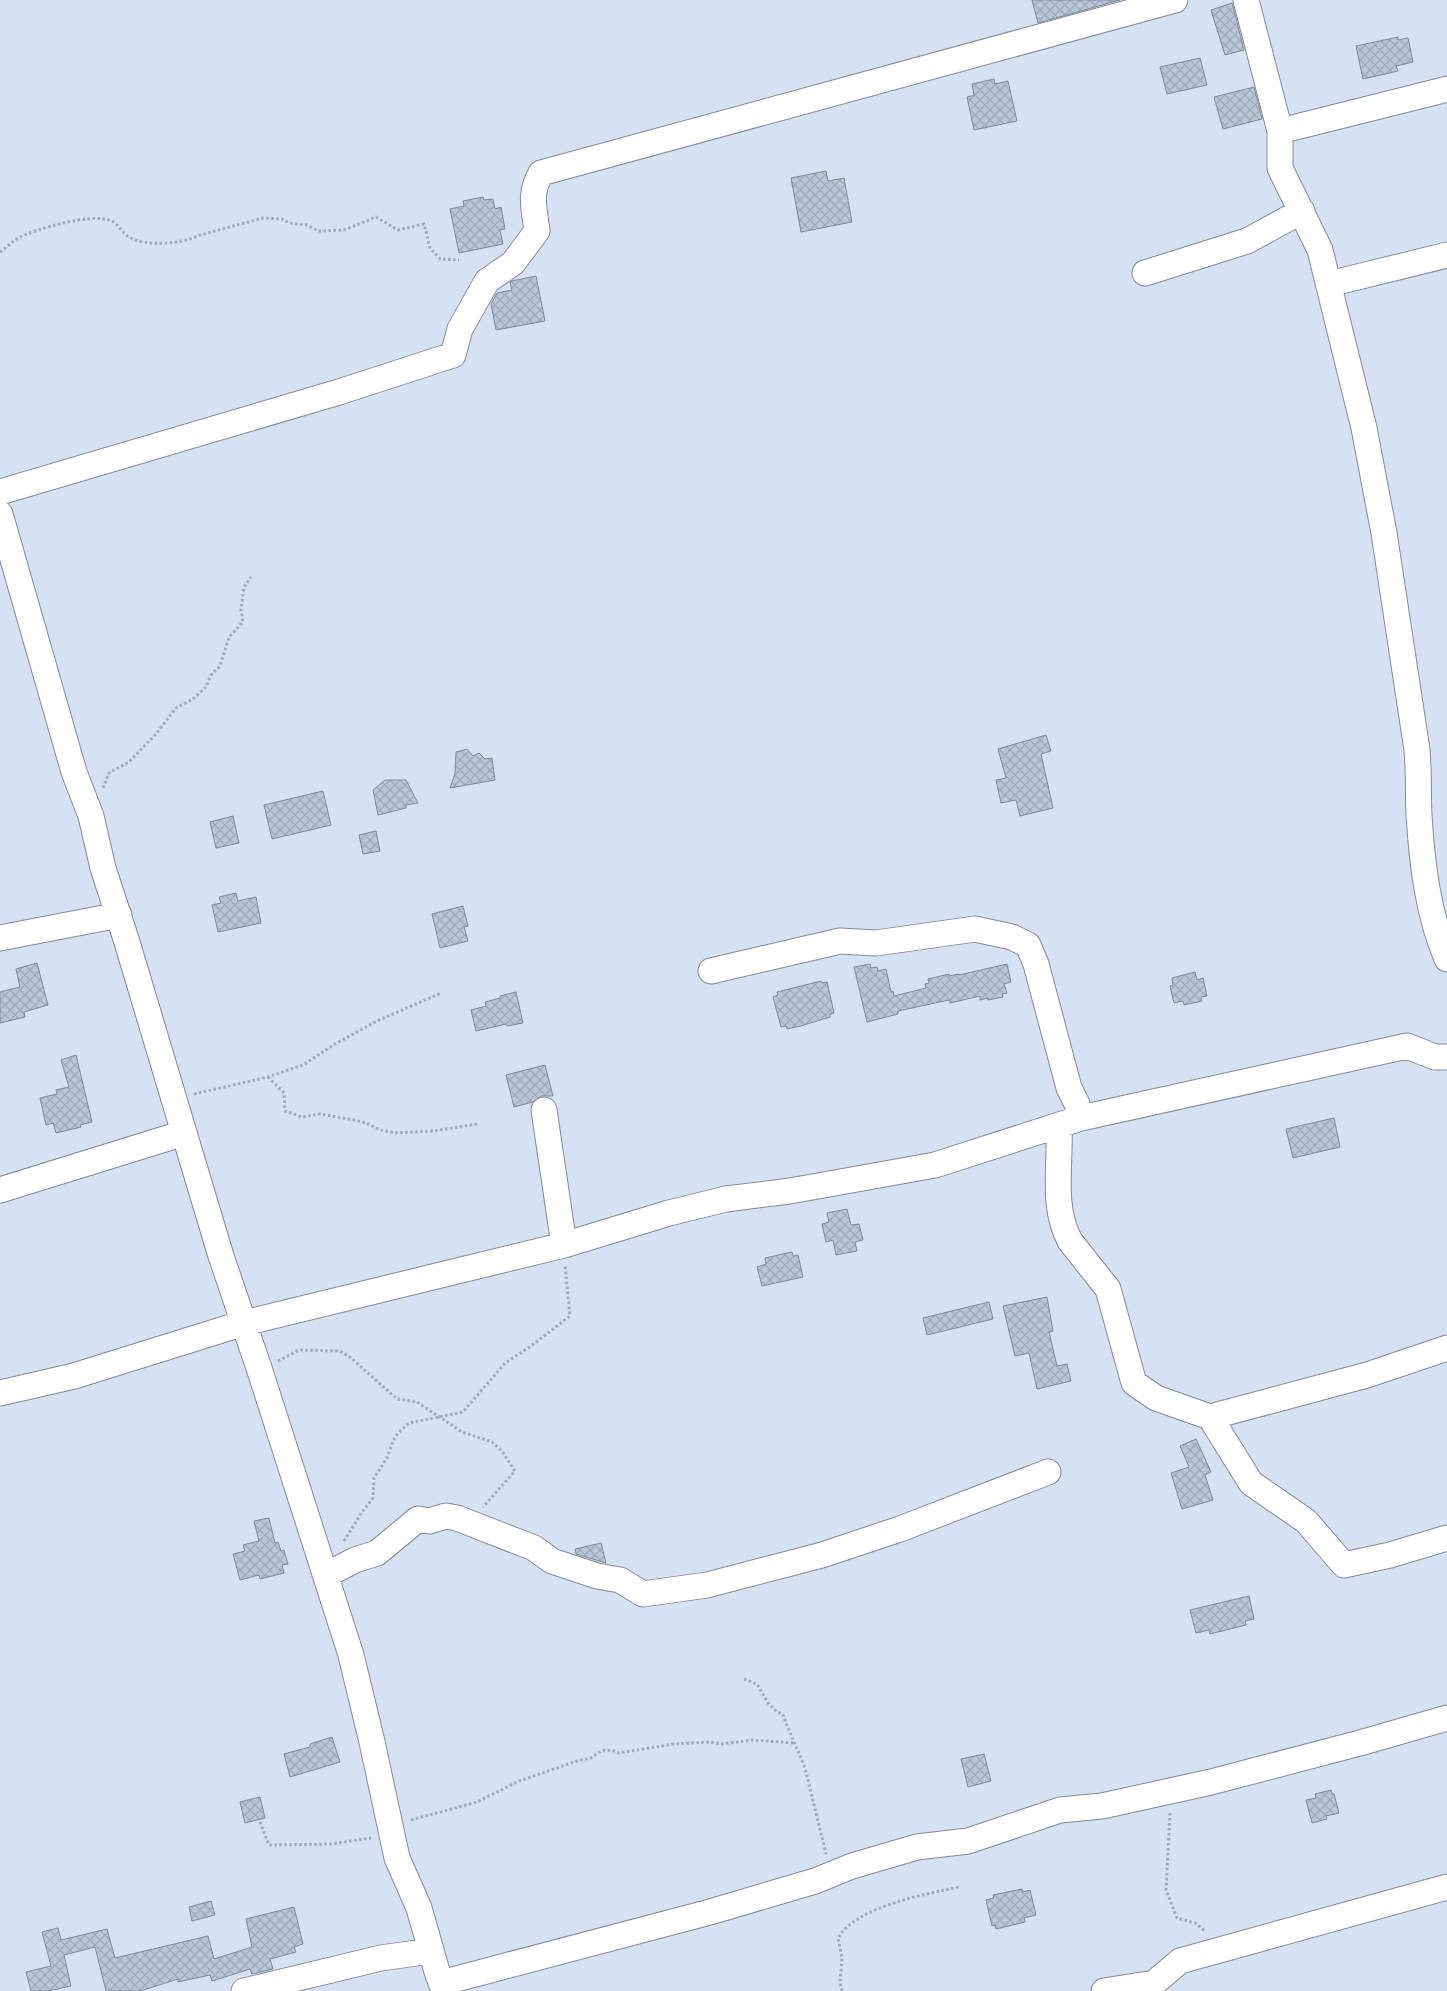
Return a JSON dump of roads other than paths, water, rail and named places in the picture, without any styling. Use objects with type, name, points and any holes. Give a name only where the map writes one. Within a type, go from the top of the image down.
[{"type":"street","points":[[0,492],[339,392],[453,355],[460,329],[487,281],[513,263],[537,231],[533,199],[534,186],[541,173],[1175,0]]},
{"type":"street","points":[[1246,0],[1280,131],[1280,168],[1320,250],[1364,428],[1384,533],[1417,750],[1420,777],[1419,812],[1422,854],[1429,900],[1447,959]]},
{"type":"street","points":[[1280,131],[1447,89]]},
{"type":"street","points":[[1145,274],[1247,241],[1302,211]]},
{"type":"street","points":[[1329,284],[1447,255]]},
{"type":"street","points":[[0,514],[74,772],[91,816],[102,868],[244,1323],[353,1663],[372,1742],[383,1841],[397,1858],[419,1908],[443,1987],[815,1881],[917,1847],[968,1842],[1060,1810],[1102,1806],[1212,1782],[1447,1718]]},
{"type":"street","points":[[0,938],[118,915]]},
{"type":"street","points":[[711,971],[840,941],[876,943],[975,929],[1012,936],[1028,945],[1036,964],[1069,1088],[1077,1104],[1060,1140],[1057,1193],[1066,1233],[1070,1241],[1108,1289],[1134,1383],[1156,1398],[1210,1416],[1367,1375],[1447,1348]]},
{"type":"street","points":[[0,1393],[74,1376],[244,1323],[564,1245],[669,1213],[726,1199],[790,1191],[935,1165],[1070,1122],[1407,1046],[1435,1057],[1447,1057]]},
{"type":"street","points":[[544,1110],[564,1245]]},
{"type":"street","points":[[0,1190],[184,1132]]},
{"type":"street","points":[[1210,1416],[1251,1483],[1306,1521],[1344,1565],[1390,1555],[1447,1538]]},
{"type":"street","points":[[326,1575],[355,1560],[378,1553],[418,1519],[429,1521],[446,1516],[469,1522],[534,1548],[552,1561],[597,1576],[620,1580],[643,1594],[707,1585],[822,1555],[900,1529],[1048,1472]]},
{"type":"street","points":[[1104,1991],[1155,1987],[1180,1961],[1447,1887]]},
{"type":"street","points":[[244,1991],[381,1958],[431,1951]]}]
